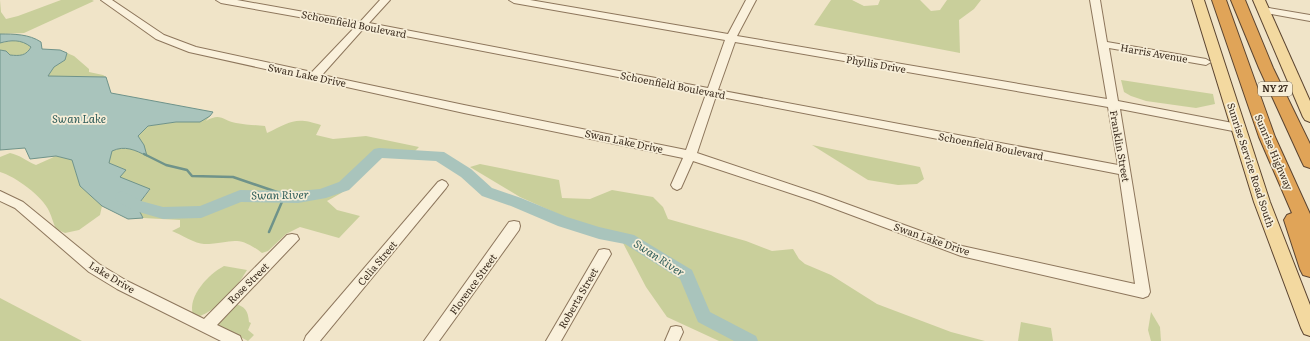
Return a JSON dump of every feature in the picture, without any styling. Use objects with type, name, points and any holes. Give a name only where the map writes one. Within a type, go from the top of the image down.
[{"type":"highway","name":"Sunrise Highway","points":[[1219,0],[1267,137],[1310,234]]},
{"type":"highway","name":"NY 27","points":[[1238,0],[1266,68],[1310,162]]},
{"type":"highway","points":[[1267,137],[1282,190],[1310,269]]},
{"type":"main road","name":"Sunrise Service Road South","points":[[1198,0],[1272,230],[1310,328]]},
{"type":"main road","points":[[1261,5],[1310,117]]},
{"type":"street","name":"Swan Lake Drive","points":[[106,0],[160,37],[193,50],[314,77],[690,155],[818,198],[961,251],[1143,292]]},
{"type":"street","name":"Schoenfield Boulevard","points":[[220,0],[362,25],[1125,171]]},
{"type":"street","points":[[314,77],[385,0]]},
{"type":"street","name":"Phyllis Drive","points":[[514,0],[1112,104],[1238,128]]},
{"type":"street","points":[[677,185],[690,155],[731,38],[751,0]]},
{"type":"street","name":"Franklin Street","points":[[1095,0],[1112,104],[1125,171],[1143,292]]},
{"type":"street","points":[[1261,5],[1310,18]]},
{"type":"street","name":"Harris Avenue","points":[[1102,44],[1206,62]]},
{"type":"street","name":"Celia Street","points":[[311,341],[442,185]]},
{"type":"street","name":"Lake Drive","points":[[0,196],[19,205],[46,230],[94,268],[122,285],[235,341]]},
{"type":"street","name":"Florence Street","points":[[431,341],[514,226]]},
{"type":"street","name":"Rose Street","points":[[205,327],[292,239]]},
{"type":"street","name":"Roberta Street","points":[[552,341],[604,254]]},
{"type":"green space","points":[[0,0],[1,12],[6,19],[61,0],[94,1],[24,33],[0,34]]},
{"type":"green space","points":[[831,0],[852,0],[864,6],[878,5],[880,0],[920,0],[931,11],[940,10],[947,0],[981,0],[974,9],[959,20],[960,53],[814,25]]},
{"type":"green space","points":[[22,41],[31,46],[25,54],[20,55],[10,55],[6,51],[0,50],[0,43]]},
{"type":"green space","points":[[67,53],[74,56],[89,69],[89,72],[106,77],[48,76],[54,67],[65,60]]},
{"type":"green space","points":[[1121,80],[1213,94],[1215,104],[1196,108],[1146,101],[1124,92]]},
{"type":"green space","points":[[210,116],[206,121],[211,118],[219,117],[236,123],[265,126],[267,133],[287,123],[299,121],[312,122],[321,125],[316,135],[333,139],[366,136],[419,147],[412,154],[387,153],[382,155],[373,162],[353,185],[327,201],[337,210],[360,216],[339,238],[300,227],[286,234],[268,251],[262,253],[240,241],[201,244],[172,231],[180,227],[180,220],[143,218],[137,206],[150,190],[119,177],[126,170],[109,163],[112,151],[121,148],[138,151],[146,155],[144,145],[138,136],[148,126],[176,122],[200,122]]},
{"type":"green space","points":[[812,145],[920,167],[924,179],[917,184],[898,185],[868,180]]},
{"type":"green space","points":[[10,153],[36,165],[56,156],[72,160],[80,186],[102,206],[100,215],[79,230],[65,233],[56,229],[46,205],[21,182],[0,172],[0,157]]},
{"type":"green space","points":[[480,164],[559,180],[562,198],[590,199],[612,190],[653,197],[663,207],[668,219],[746,241],[772,251],[793,249],[799,259],[805,264],[831,275],[877,304],[951,332],[985,341],[719,341],[667,317],[646,287],[623,243],[520,197],[470,167]]},
{"type":"green space","points":[[224,266],[247,270],[226,298],[213,309],[198,317],[193,315],[193,300],[196,293],[212,274]]},
{"type":"green space","points":[[0,298],[82,341],[0,341]]},
{"type":"green space","points":[[234,303],[241,306],[245,310],[248,315],[249,322],[251,323],[248,330],[254,335],[248,341],[218,325],[217,321]]},
{"type":"green space","points":[[1151,312],[1160,327],[1161,341],[1151,341],[1148,330]]},
{"type":"green space","points":[[1021,322],[1051,328],[1053,341],[1018,341]]},
{"type":"water","name":"Swan Lake","points":[[0,34],[16,34],[32,37],[41,42],[42,49],[60,50],[67,53],[65,60],[54,67],[48,76],[106,77],[111,93],[213,112],[210,116],[200,122],[176,122],[148,126],[138,136],[144,145],[147,156],[126,148],[112,151],[109,163],[126,170],[120,177],[150,189],[137,206],[143,218],[128,219],[102,206],[80,186],[72,160],[56,156],[30,159],[25,148],[0,150],[0,50],[6,51],[10,55],[20,55],[25,54],[31,47],[27,44],[16,41],[0,43]]},
{"type":"waterway","name":"Swan River","points":[[122,197],[137,206],[163,213],[201,212],[240,196],[298,197],[321,194],[344,186],[379,153],[439,156],[466,173],[487,192],[516,202],[563,222],[599,233],[629,239],[686,275],[704,317],[750,341]]},
{"type":"waterway","points":[[144,154],[166,165],[187,170],[192,176],[233,177],[280,193],[284,197],[269,232]]}]
